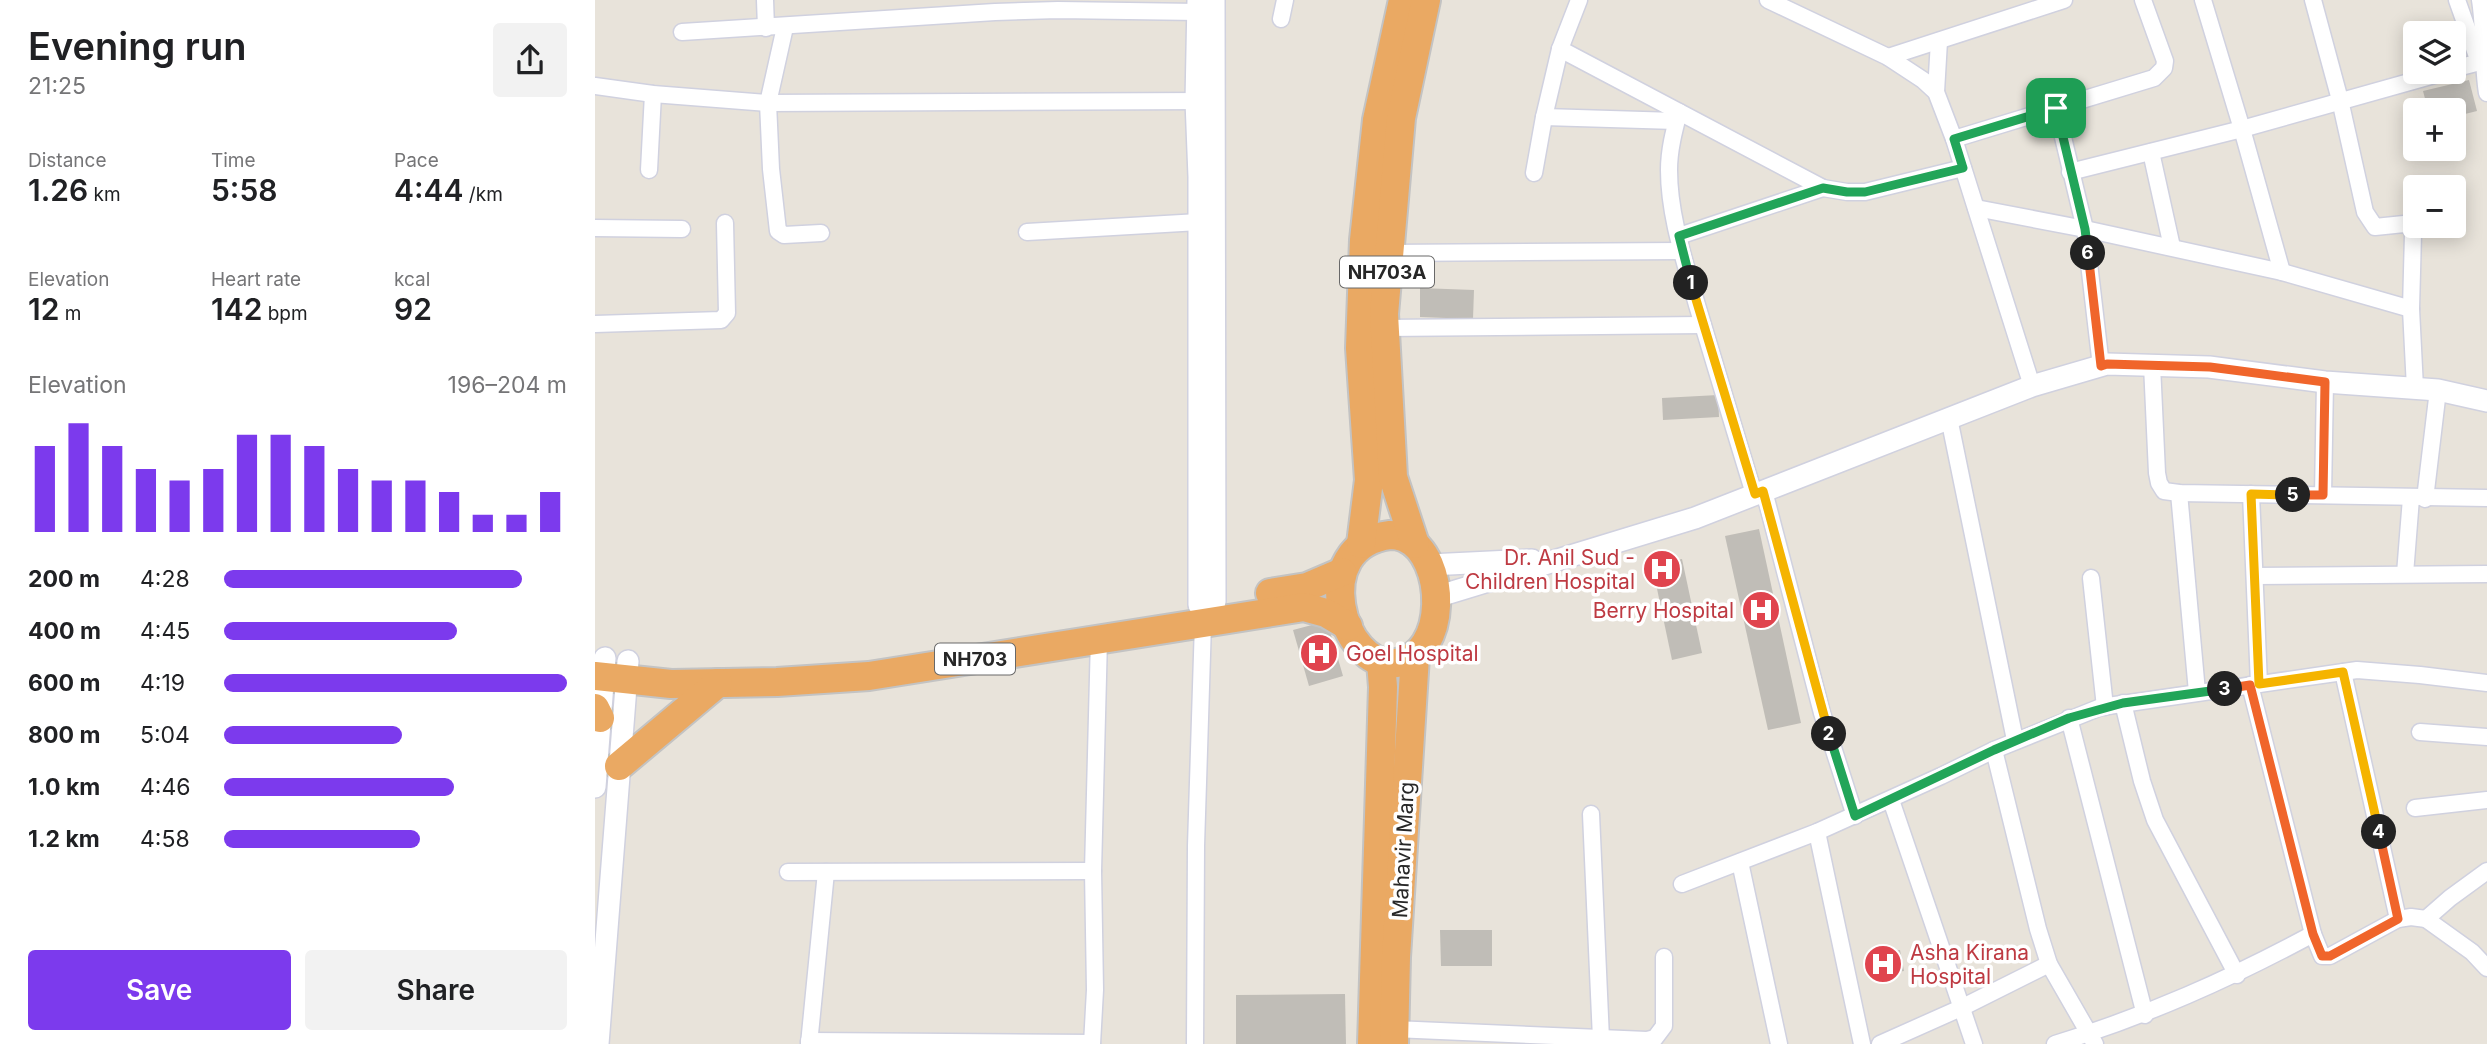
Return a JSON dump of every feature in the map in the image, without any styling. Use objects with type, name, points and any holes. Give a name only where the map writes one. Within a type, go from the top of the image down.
[{"type":"highway","name":"NH703A","points":[[1361,544],[1369,480],[1360,348],[1364,240],[1377,120],[1403,0]]},
{"type":"highway","name":"NH703A","points":[[1422,555],[1393,477],[1384,328],[1401,118],[1426,0]]},
{"type":"highway","points":[[1376,536],[1404,537],[1422,555],[1437,608],[1431,632],[1415,656],[1397,663],[1381,662],[1368,657],[1348,626],[1341,606],[1339,587],[1349,556],[1361,544],[1376,536]]},
{"type":"highway","name":"NH703","points":[[609,668],[780,668],[842,670],[869,676],[1099,638],[1307,587],[1342,572]]},
{"type":"highway","name":"NH703","points":[[609,668],[671,684],[718,683],[842,670],[880,658],[1205,610],[1304,607],[1327,613],[1348,626]]},
{"type":"highway","name":"Mahavir Marg","points":[[1387,1039],[1415,656]]},
{"type":"highway","name":"Mahavir Marg","points":[[1381,662],[1387,1039]]},
{"type":"highway","points":[[619,766],[718,683]]},
{"type":"street","points":[[765,0],[766,28]]},
{"type":"street","points":[[1282,19],[1285,0]]},
{"type":"street","points":[[1534,173],[1560,49],[1579,0]]},
{"type":"street","points":[[1769,0],[1888,57],[1936,92]]},
{"type":"street","points":[[1888,57],[2064,0]]},
{"type":"street","points":[[1954,139],[2154,78],[2164,68],[2165,61],[2143,0]]},
{"type":"street","points":[[2203,0],[2282,272]]},
{"type":"street","points":[[2313,0],[2369,220],[2375,227],[2404,224],[2412,230],[2411,309],[2415,388]]},
{"type":"street","points":[[2457,0],[2482,68],[2487,93]]},
{"type":"street","points":[[2480,0],[2485,20],[2482,68]]},
{"type":"street","points":[[682,32],[785,27],[1058,5],[1203,4],[1205,610],[1196,846],[1195,1044]]},
{"type":"street","points":[[785,27],[768,103],[771,169],[778,230],[784,235],[821,233]]},
{"type":"street","points":[[1939,41],[1936,92],[1954,139],[2032,386]]},
{"type":"street","points":[[1560,49],[1678,116],[1823,188],[1865,192],[1963,168]]},
{"type":"street","points":[[2466,69],[2482,68]]},
{"type":"street","points":[[2070,172],[2242,129],[2403,83]]},
{"type":"street","points":[[595,86],[653,94],[768,103],[1205,101]]},
{"type":"street","points":[[649,170],[653,94]]},
{"type":"street","points":[[1205,101],[1199,222],[1205,610]]},
{"type":"street","points":[[2056,108],[2085,229],[2101,366]]},
{"type":"street","points":[[1544,117],[1678,116]]},
{"type":"street","points":[[1678,116],[1672,135],[1669,170],[1672,209],[1680,243],[1703,325],[1759,493],[1822,713],[1855,816]]},
{"type":"street","points":[[2151,152],[2172,247]]},
{"type":"street","points":[[1388,253],[1680,243],[1823,188]]},
{"type":"street","points":[[1976,208],[2282,272],[2411,309]]},
{"type":"street","points":[[1027,232],[1199,222]]},
{"type":"street","points":[[595,324],[721,320],[727,313],[725,223]]},
{"type":"street","points":[[595,228],[682,229]]},
{"type":"street","points":[[1384,328],[1703,325]]},
{"type":"street","points":[[1436,597],[1695,518],[2032,386],[2107,364],[2210,367],[2325,382],[2438,390],[2487,401]]},
{"type":"street","points":[[2152,365],[2158,483],[2164,491],[2418,499],[2487,498]]},
{"type":"street","points":[[2323,495],[2325,382]]},
{"type":"street","points":[[2405,574],[2438,390]]},
{"type":"street","points":[[1949,418],[2015,740]]},
{"type":"street","points":[[2179,493],[2197,692]]},
{"type":"street","points":[[2251,494],[2255,576],[2254,684],[2313,934],[2320,952],[2326,957],[2398,919],[2411,917],[2426,919],[2472,952],[2487,968]]},
{"type":"street","points":[[1422,555],[1567,558]]},
{"type":"street","points":[[2255,576],[2487,574]]},
{"type":"street","points":[[2091,578],[2105,707]]},
{"type":"street","points":[[825,872],[809,1042],[1091,1044],[1095,990],[1093,871],[1099,638]]},
{"type":"street","points":[[595,787],[598,713],[609,668]]},
{"type":"street","points":[[598,1044],[619,766],[609,668]]},
{"type":"street","points":[[1682,884],[1855,816],[2015,740],[2105,707],[2357,670],[2420,674],[2487,683]]},
{"type":"street","points":[[2343,672],[2398,919]]},
{"type":"street","points":[[2123,703],[2142,781],[2155,820],[2237,975]]},
{"type":"street","points":[[2069,718],[2145,1014]]},
{"type":"street","points":[[2420,732],[2487,737]]},
{"type":"street","points":[[1994,750],[2049,964],[2092,1039]]},
{"type":"street","points":[[1891,800],[1974,1044]]},
{"type":"street","points":[[2415,808],[2487,800]]},
{"type":"street","points":[[1591,814],[1601,1039]]},
{"type":"street","points":[[1817,832],[1861,1044]]},
{"type":"street","points":[[1740,862],[1779,1044]]},
{"type":"street","points":[[788,872],[1093,871]]},
{"type":"street","points":[[2426,919],[2487,871]]},
{"type":"street","points":[[2055,1044],[2092,1039],[2237,975],[2313,934]]},
{"type":"street","points":[[1387,1039],[1647,1040],[1661,1033],[1664,1026],[1664,957]]},
{"type":"street","points":[[1880,1044],[2049,964]]},
{"type":"building","points":[[2469,80],[2477,111],[2466,114],[2466,98],[2425,98],[2423,91],[2452,84],[2466,84]]},
{"type":"building","points":[[1420,288],[1474,290],[1473,319],[1420,317]]},
{"type":"building","points":[[1718,395],[1719,417],[1663,420],[1662,398]]},
{"type":"building","points":[[1759,529],[1801,723],[1768,730],[1725,536]]},
{"type":"building","points":[[1682,559],[1702,653],[1672,660],[1652,565]]},
{"type":"building","points":[[1327,621],[1343,676],[1309,686],[1293,630]]},
{"type":"building","points":[[1440,930],[1492,930],[1492,966],[1441,966]]},
{"type":"building","points":[[1900,950],[1904,971],[1870,977],[1866,956]]},
{"type":"building","points":[[1345,994],[1346,1044],[1236,1044],[1236,995]]},
{"type":"place","name":"Dr. Anil Sud - Children Hospital","points":[[1662,569]]},
{"type":"place","name":"Berry Hospital","points":[[1761,610]]},
{"type":"place","name":"Goel Hospital","points":[[1319,653]]},
{"type":"place","name":"Asha Kirana Hospital","points":[[1883,964]]},
{"type":"route","points":[[2056,108],[2085,229],[2101,366],[2210,367],[2325,382],[2323,495],[2251,494],[2259,684],[2343,672],[2398,919],[2330,956],[2322,956],[2313,934],[2250,685],[2101,707],[1994,750],[1855,816],[1822,713],[1763,491],[1755,494],[1709,349],[1679,236],[1823,188],[1865,192],[1963,168],[1954,139],[2056,108]]}]
